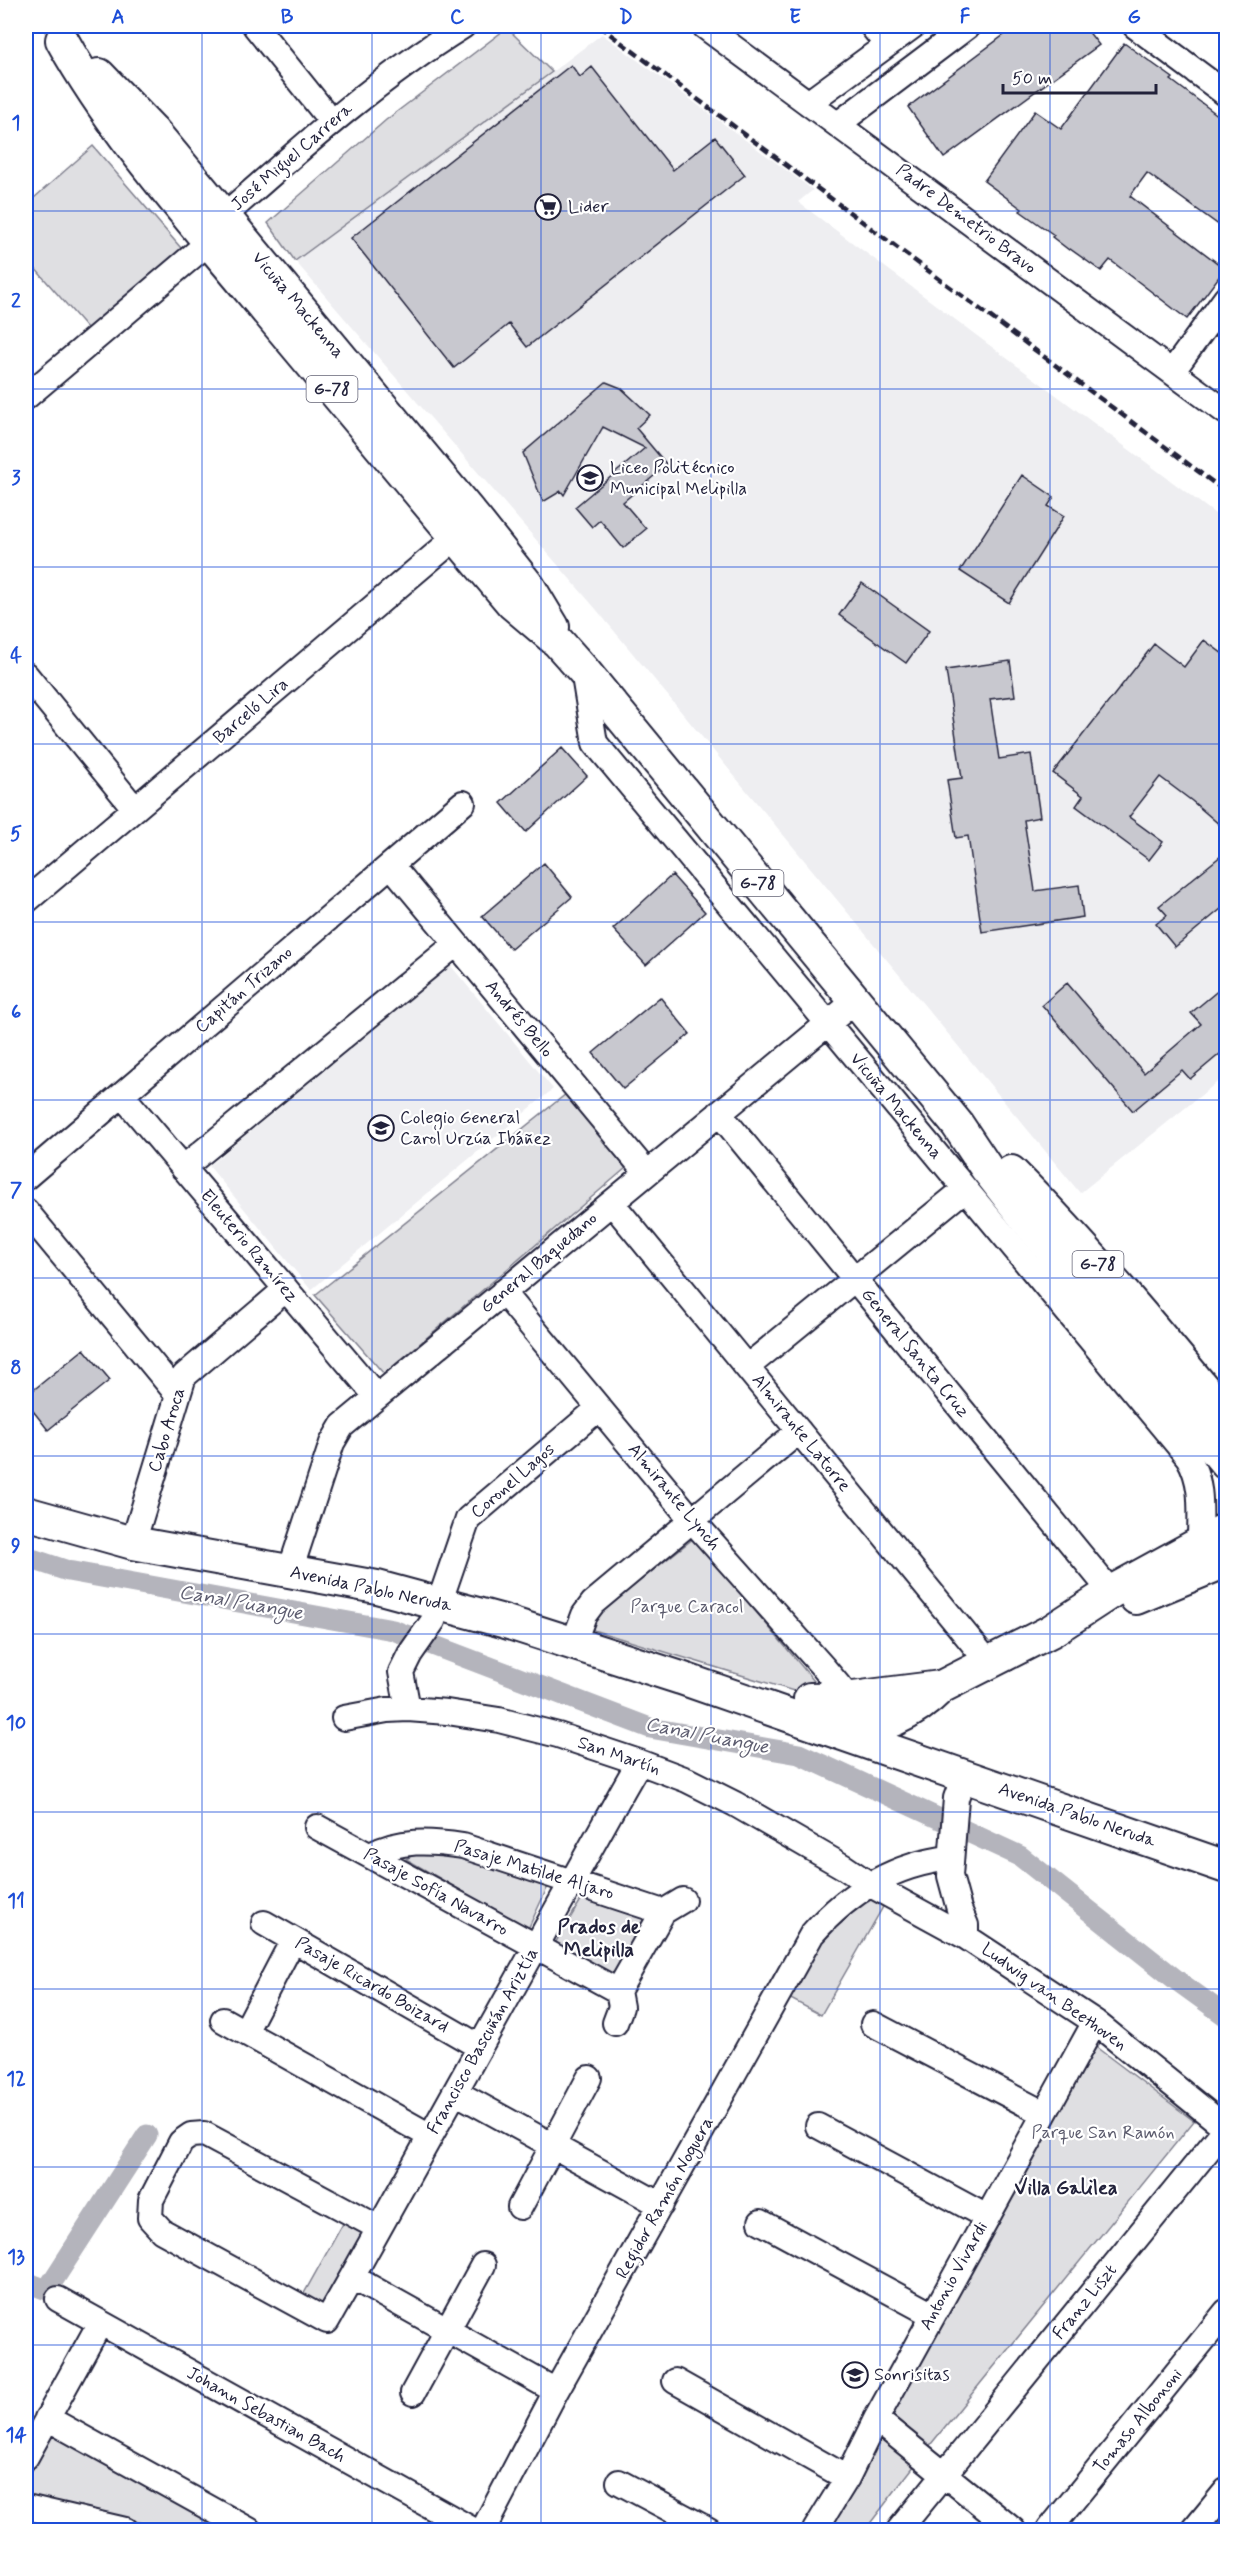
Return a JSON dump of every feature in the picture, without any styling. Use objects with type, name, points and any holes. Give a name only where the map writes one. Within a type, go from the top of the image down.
[{"type":"main road","name":"Vicuña Mackenna","points":[[56,33],[107,112],[217,229],[466,528],[512,603],[558,642],[583,670],[957,1124],[1026,1219],[1227,1463]]},
{"type":"main road","name":"Vicuña Mackenna","points":[[957,1124],[1010,1170],[1058,1219],[1116,1283],[1227,1416]]},
{"type":"main road","name":"Avenida Pablo Neruda","points":[[26,1513],[133,1543],[378,1587],[436,1612],[573,1644],[829,1730],[920,1757],[964,1776],[1227,1867]]},
{"type":"main road","points":[[1051,1631],[1111,1592],[1218,1554]]},
{"type":"main road","points":[[829,1730],[873,1726],[894,1720],[989,1663],[1051,1631],[1218,1554]]},
{"type":"main road","name":"Avenida Pablo Neruda","points":[[711,1689],[810,1699],[873,1726],[920,1757]]},
{"type":"main road","points":[[810,1699],[932,1696]]},
{"type":"main road","points":[[920,1757],[911,1731],[932,1696]]},
{"type":"street","points":[[255,26],[332,122]]},
{"type":"street","name":"José Miguel Carrera","points":[[26,397],[217,229],[332,122],[391,73],[434,32],[463,26]]},
{"type":"street","name":"Padre Demetrio Bravo","points":[[704,26],[1227,412]]},
{"type":"street","points":[[872,26],[887,45]]},
{"type":"street","points":[[808,103],[913,26]]},
{"type":"street","points":[[837,124],[968,26]]},
{"type":"street","points":[[1134,26],[1227,94]]},
{"type":"street","points":[[1172,372],[1227,298]]},
{"type":"street","name":"Barceló Lira","points":[[26,901],[466,528]]},
{"type":"street","name":"Vicuña Mackenna","points":[[583,670],[595,743],[1188,1456],[1195,1468],[1218,1554]]},
{"type":"street","points":[[26,675],[135,809]]},
{"type":"street","name":"Capitán Trizano","points":[[26,1177],[463,803]]},
{"type":"street","name":"Andrés Bello","points":[[391,865],[646,1173]]},
{"type":"street","points":[[183,1168],[456,944]]},
{"type":"street","name":"General Baquedano","points":[[290,1571],[334,1437],[342,1426],[855,1001]]},
{"type":"street","name":"Eleuterio Ramírez","points":[[122,1095],[377,1396]]},
{"type":"street","name":"General Santa Cruz","points":[[719,1113],[1111,1592]]},
{"type":"street","points":[[747,1367],[965,1189]]},
{"type":"street","name":"Almirante Latorre","points":[[612,1203],[989,1663]]},
{"type":"street","points":[[26,1211],[178,1395]]},
{"type":"street","name":"Cabo Aroca","points":[[133,1543],[184,1376],[286,1289]]},
{"type":"street","name":"Almirante Lynch","points":[[503,1292],[692,1520],[849,1698]]},
{"type":"street","name":"Coronel Lagos","points":[[406,1702],[401,1672],[436,1612],[465,1524],[471,1515],[599,1408]]},
{"type":"street","points":[[573,1644],[584,1616],[593,1603],[799,1431]]},
{"type":"street","name":"San Martín","points":[[344,1718],[387,1710],[406,1702],[447,1712],[499,1720],[639,1762],[687,1780],[735,1804],[844,1866],[869,1884]]},
{"type":"street","name":"Francisco Bascuñán Ariztía","points":[[379,2228],[204,2134],[191,2135],[181,2142],[151,2200],[150,2218],[162,2231],[327,2321],[352,2277],[639,1762]]},
{"type":"street","points":[[964,1776],[956,1798],[950,1876],[966,1925],[966,1937]]},
{"type":"street","name":"Pasaje Sofía Navarro","points":[[317,1827],[618,1991]]},
{"type":"street","name":"Pasaje Matilde Aljaro","points":[[370,1855],[404,1843],[442,1842],[484,1851],[663,1912]]},
{"type":"street","name":"Regidor Ramón Noguera","points":[[483,2530],[556,2391],[812,1934],[841,1904],[869,1884],[926,1861],[951,1858]]},
{"type":"street","name":"Ludwig van Beethoven","points":[[869,1884],[966,1937],[1095,2022],[1227,2128]]},
{"type":"street","points":[[615,2023],[621,2007],[618,1991],[663,1912],[683,1900]]},
{"type":"street","name":"Pasaje Ricardo Boizard","points":[[264,1923],[480,2047]]},
{"type":"street","points":[[244,2032],[293,1940]]},
{"type":"street","points":[[223,2020],[430,2136]]},
{"type":"street","name":"Antonio Vivardi","points":[[815,2530],[847,2478],[933,2315],[1095,2022]]},
{"type":"street","points":[[873,2024],[1043,2113]]},
{"type":"street","points":[[520,2207],[589,2078]]},
{"type":"street","points":[[455,2092],[661,2205]]},
{"type":"street","points":[[818,2126],[987,2217]]},
{"type":"street","name":"Franz Liszt","points":[[899,2530],[1227,2128]]},
{"type":"street","points":[[761,2222],[933,2315]]},
{"type":"street","points":[[413,2393],[483,2265]]},
{"type":"street","points":[[352,2277],[556,2391]]},
{"type":"street","name":"Johann Sebastian Bach","points":[[58,2299],[472,2530]]},
{"type":"street","name":"Tomaso Albononi","points":[[1049,2530],[1227,2312]]},
{"type":"street","points":[[26,2457],[100,2323]]},
{"type":"street","points":[[675,2381],[847,2478]]},
{"type":"street","points":[[47,2418],[249,2530]]},
{"type":"street","points":[[876,2420],[1013,2530]]},
{"type":"street","points":[[619,2482],[710,2530]]},
{"type":"street","points":[[1194,2530],[1227,2491]]},
{"type":"street","points":[[26,2506],[125,2530]]},
{"type":"shaded area","points":[[602,34],[813,190],[798,202],[1226,522],[1226,1075],[1080,1193],[596,609],[295,261],[466,137]]},
{"type":"shaded area","name":"Colegio General Carol Urzúa Ibáñez","points":[[451,966],[553,1089],[311,1290],[209,1166]]},
{"type":"green space","points":[[507,28],[552,72],[295,261],[268,223],[386,120]]},
{"type":"green space","points":[[93,146],[187,255],[94,336],[26,258],[26,205]]},
{"type":"green space","points":[[566,1094],[626,1168],[384,1374],[315,1295]]},
{"type":"green space","name":"Parque Caracol","points":[[694,1538],[814,1681],[797,1692],[593,1630],[594,1617]]},
{"type":"green space","points":[[417,1853],[441,1854],[550,1882],[528,1929],[406,1859]]},
{"type":"green space","points":[[584,1895],[651,1917],[615,1976],[554,1945]]},
{"type":"green space","points":[[867,1896],[884,1905],[821,2015],[783,1995],[810,1949]]},
{"type":"green space","name":"Parque San Ramón","points":[[1084,2038],[1194,2121],[931,2444],[865,2530],[801,2530],[887,2390]]},
{"type":"green space","points":[[345,2220],[364,2230],[320,2307],[302,2297]]},
{"type":"green space","points":[[55,2429],[235,2530],[175,2530],[26,2498],[26,2482]]},
{"type":"building","points":[[1016,26],[1084,26],[1099,45],[944,158],[908,107]]},
{"type":"building","points":[[1124,43],[1173,78],[1171,80],[1227,122],[1227,231],[1147,173],[1130,196],[1225,269],[1187,319],[1110,260],[1101,271],[1069,250],[1052,237],[1054,235],[1020,211],[1022,209],[984,181],[1035,111],[1061,129]]},
{"type":"building","name":"Lider","points":[[571,65],[580,77],[592,67],[673,170],[715,137],[745,175],[527,347],[509,324],[454,368],[351,238]]},
{"type":"building","points":[[606,382],[621,388],[650,415],[636,428],[667,465],[623,502],[646,529],[623,548],[600,520],[592,527],[575,507],[645,448],[603,427],[564,495],[561,491],[543,502],[523,453]]},
{"type":"building","points":[[1022,475],[1054,497],[1048,506],[1064,516],[1009,603],[960,571]]},
{"type":"building","points":[[862,583],[929,631],[906,663],[839,615]]},
{"type":"building","points":[[1204,640],[1227,657],[1227,831],[1160,777],[1129,817],[1163,842],[1149,860],[1076,806],[1083,796],[1053,773],[1154,644],[1184,667]]},
{"type":"building","points":[[1010,661],[1015,696],[990,699],[999,759],[1031,754],[1040,817],[1024,820],[1035,891],[1079,885],[1083,917],[982,932],[968,836],[956,838],[947,780],[962,778],[946,670]]},
{"type":"building","points":[[562,748],[587,776],[526,832],[501,803]]},
{"type":"building","points":[[1227,851],[1227,904],[1175,947],[1156,924],[1167,915],[1159,906]]},
{"type":"building","points":[[544,863],[572,897],[511,949],[482,916]]},
{"type":"building","points":[[672,875],[705,912],[646,965],[613,929]]},
{"type":"building","points":[[1067,983],[1144,1073],[1201,1024],[1191,1013],[1227,983],[1227,1048],[1190,1079],[1182,1070],[1133,1111],[1042,1005]]},
{"type":"building","points":[[660,997],[690,1034],[623,1089],[593,1053]]},
{"type":"building","points":[[84,1349],[110,1380],[48,1430],[26,1402],[26,1396]]},
{"type":"waterway","name":"Canal Puangue","points":[[26,1557],[68,1571],[393,1630],[650,1728],[799,1754],[1020,1856],[1179,1982],[1226,2016]]},
{"type":"waterway","points":[[26,2282],[47,2290],[147,2135]]},
{"type":"railway","points":[[599,26],[1226,492]]},
{"type":"place","name":"Lider","points":[[548,207]]},
{"type":"place","name":"Liceo Politécnico Municipal Melipilla","points":[[590,478]]},
{"type":"place","name":"Colegio General Carol Urzúa Ibáñez","points":[[381,1128]]},
{"type":"place","name":"Sonrisitas","points":[[855,2375]]},
{"type":"district","name":"Prados de Melipilla","points":[[599,1938]]},
{"type":"district","name":"Villa Galilea","points":[[1066,2188]]}]
